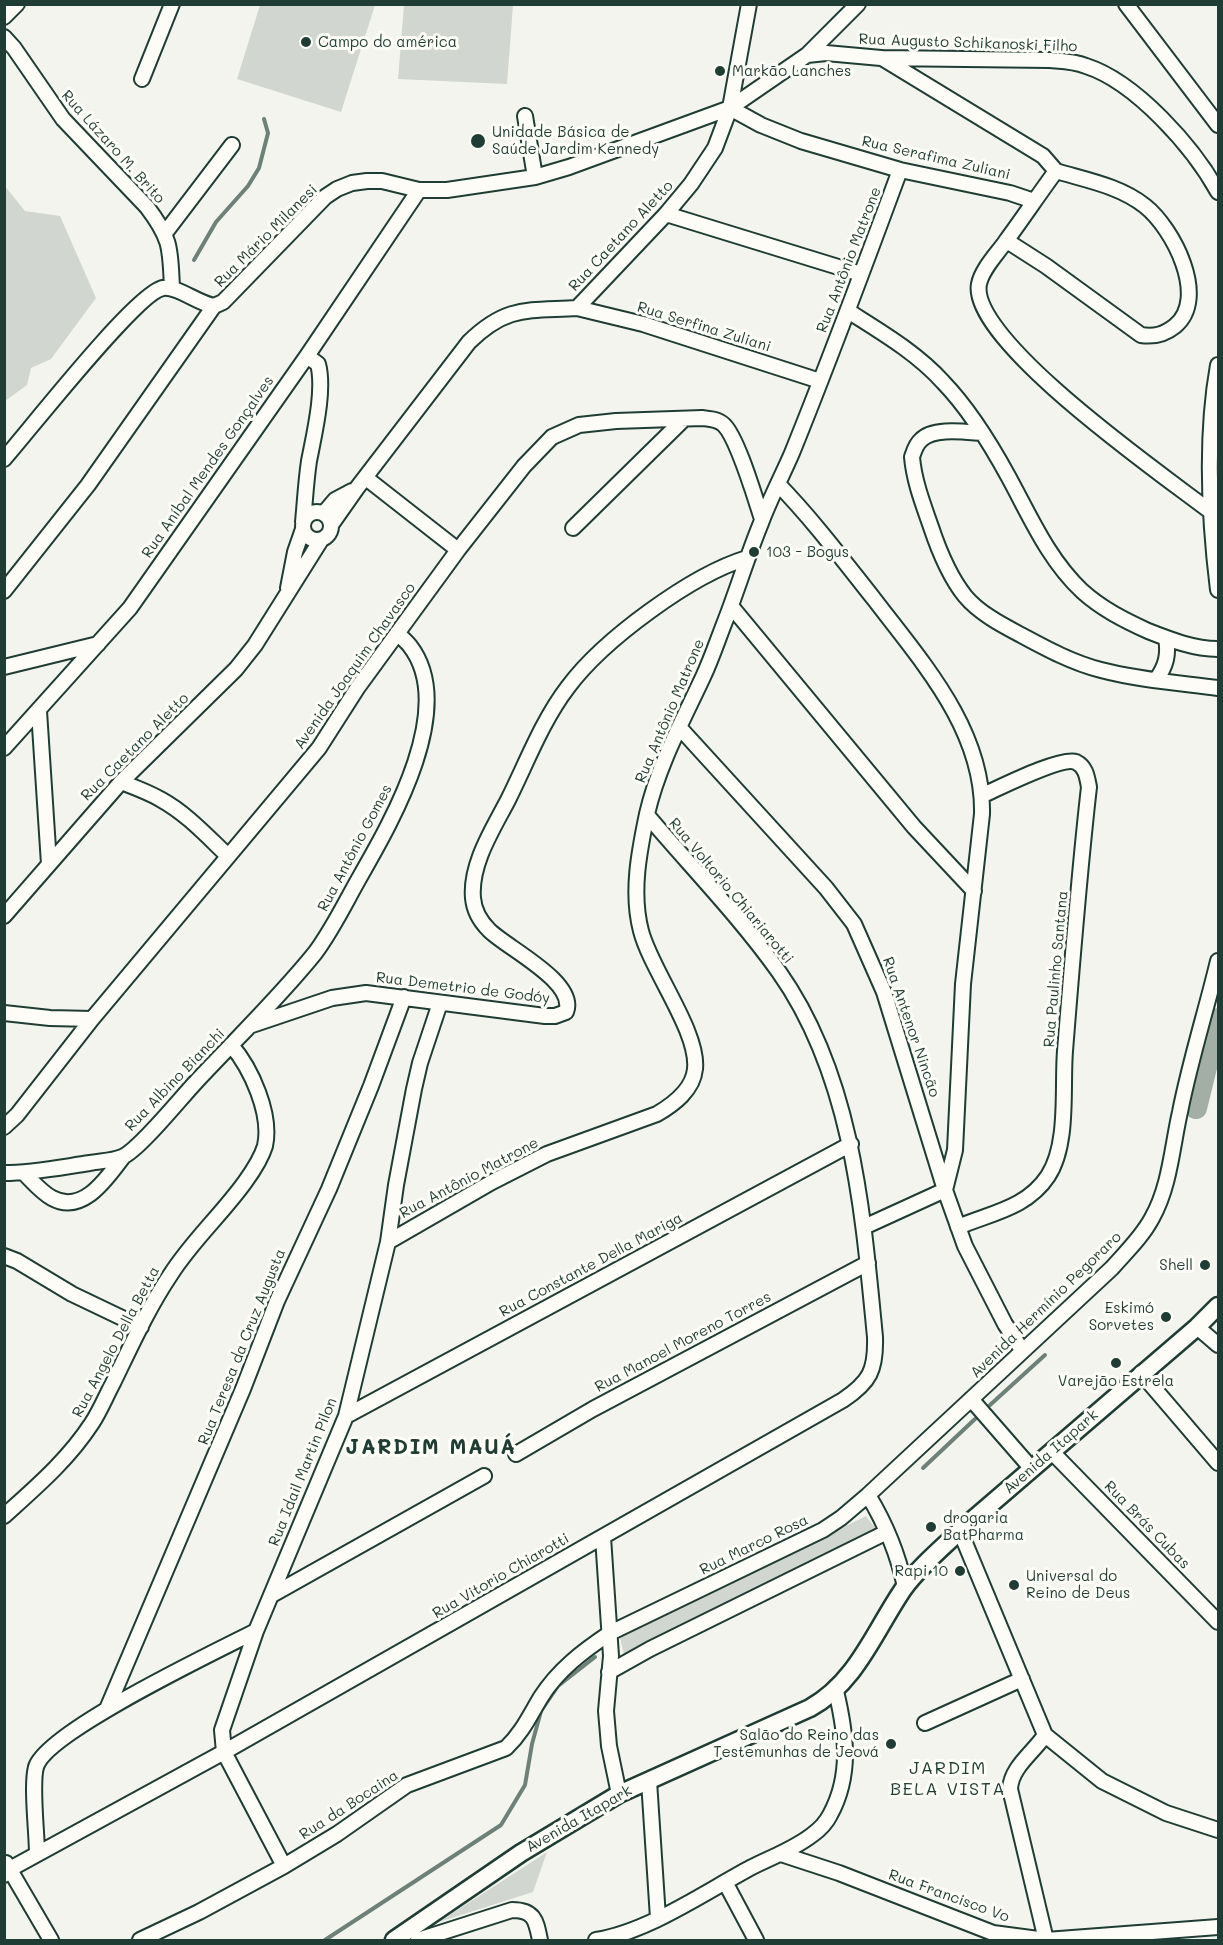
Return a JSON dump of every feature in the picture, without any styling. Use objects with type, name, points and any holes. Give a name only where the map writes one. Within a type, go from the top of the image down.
[{"type":"main road","name":"Avenida Itapark","points":[[399,1939],[521,1853],[619,1794],[829,1696],[852,1671],[905,1587],[934,1555],[1141,1373],[1197,1327],[1218,1306]]},
{"type":"street","points":[[4,16],[16,4]]},
{"type":"street","points":[[142,79],[172,4]]},
{"type":"street","name":"Rua Caetano Aletto","points":[[324,516],[335,501],[362,483],[469,342],[483,329],[514,312],[577,308],[692,184],[715,148],[730,108],[748,4]]},
{"type":"street","name":"Rua Mário Milanesi","points":[[4,591],[88,485],[214,306],[224,302],[309,213],[337,189],[352,183],[382,181],[419,190],[447,190],[535,177],[569,167],[730,108],[807,55],[858,4]]},
{"type":"street","points":[[1126,4],[1218,123]]},
{"type":"street","name":"Rua Lázaro M. Brito","points":[[4,37],[63,119],[147,207],[165,232],[170,245],[172,288]]},
{"type":"street","name":"Rua Augusto Schikanoski Filho","points":[[807,55],[826,53],[881,58],[1068,61],[1094,69],[1128,90],[1154,111],[1195,155],[1218,192]]},
{"type":"street","points":[[881,58],[1043,156],[1056,171],[1123,192],[1145,206],[1159,220],[1176,245],[1185,274],[1188,298],[1183,317],[1168,332],[1152,337],[1141,335],[1046,266],[1007,241]]},
{"type":"street","name":"Rua Serafima Zuliani","points":[[730,108],[761,125],[801,141],[900,170],[1011,193],[1035,201]]},
{"type":"street","points":[[525,116],[535,177]]},
{"type":"street","points":[[165,232],[232,145]]},
{"type":"street","name":"Rua Antônio Matrone","points":[[388,1242],[492,1182],[547,1154],[657,1114],[671,1106],[691,1082],[695,1071],[693,1050],[681,1019],[654,966],[641,933],[636,906],[636,880],[647,815],[666,754],[705,673],[762,519],[848,311],[900,170]]},
{"type":"street","points":[[1056,171],[986,269],[979,283],[980,300],[993,325],[1006,341],[1055,390],[1212,512]]},
{"type":"street","name":"Rua Aníbal Mendes Gonçalves","points":[[4,748],[130,608],[307,356],[419,190]]},
{"type":"street","points":[[666,214],[861,274]]},
{"type":"street","points":[[4,459],[133,309],[154,290],[172,288],[203,304],[214,306]]},
{"type":"street","name":"Rua Serfina Zuliani","points":[[577,308],[643,324],[820,381]]},
{"type":"street","points":[[848,311],[918,358],[944,382],[982,433],[1057,563],[1082,591],[1108,612],[1166,638],[1189,646],[1218,649]]},
{"type":"street","name":"Rua Caetano Aletto","points":[[285,599],[303,525],[306,487],[315,432],[320,376],[318,364],[307,356]]},
{"type":"street","points":[[1218,365],[1211,427],[1212,512],[1218,590]]},
{"type":"street","points":[[573,528],[684,419]]},
{"type":"street","name":"Avenida Joaquim Chavasco","points":[[4,1127],[17,1115],[92,1019],[319,748],[358,687],[458,550],[524,466],[552,437],[579,425],[616,421],[714,419],[722,423],[729,431],[743,463],[762,519]]},
{"type":"street","points":[[982,433],[947,431],[922,437],[912,457],[917,486],[940,552],[953,579],[966,598],[1002,625],[1054,652],[1101,670],[1218,688]]},
{"type":"street","points":[[362,483],[458,550]]},
{"type":"street","points":[[778,484],[828,540],[943,690],[975,760],[983,795],[963,984],[954,1149],[945,1190],[864,1227]]},
{"type":"street","points":[[306,487],[324,516],[331,531],[321,540],[313,540],[306,536],[303,525],[311,512],[324,516]]},
{"type":"street","name":"Rua Caetano Aletto","points":[[4,916],[121,782],[236,669],[255,645],[321,540]]},
{"type":"street","name":"Rua Demetrio de Godóy","points":[[252,1025],[332,998],[366,993],[555,1016],[566,1012],[567,999],[550,977],[519,951],[500,940],[480,919],[475,909],[473,896],[483,848],[545,723],[567,688],[591,659],[665,601],[727,564],[747,558]]},
{"type":"street","points":[[731,606],[914,827],[974,891]]},
{"type":"street","name":"Rua Antônio Gomes","points":[[252,1025],[303,967],[333,926],[380,842],[410,778],[422,739],[426,711],[426,687],[411,647],[397,633]]},
{"type":"street","points":[[1156,680],[1168,656],[1166,638]]},
{"type":"street","points":[[4,667],[98,644]]},
{"type":"street","points":[[39,711],[49,864]]},
{"type":"street","name":"Rua Antenor Nincão","points":[[680,727],[826,888],[854,924],[884,992],[958,1227],[977,1272],[1022,1350]]},
{"type":"street","name":"Rua Paulinho Santana","points":[[958,1227],[1004,1210],[1030,1196],[1049,1174],[1057,1154],[1061,1130],[1065,1053],[1089,787],[1088,777],[1084,768],[1079,764],[1068,761],[1036,771],[983,795]]},
{"type":"street","points":[[121,782],[174,807],[228,856]]},
{"type":"street","name":"Rua Voltorio Chiariarotti","points":[[647,815],[780,973],[818,1044],[828,1069],[850,1144],[864,1227]]},
{"type":"street","name":"Avenida Hermínio Pegoraro","points":[[868,1495],[1112,1268],[1152,1219],[1162,1196],[1169,1170],[1180,1110],[1218,961]]},
{"type":"street","name":"Rua Teresa da Cruz Augusta","points":[[107,1709],[243,1389],[277,1301],[333,1179],[404,998]]},
{"type":"street","name":"Rua Idail Martin Pilon","points":[[284,1866],[224,1752],[222,1740],[225,1719],[256,1631],[346,1416],[388,1242],[414,1089],[440,1003]]},
{"type":"street","points":[[4,1013],[50,1018],[92,1019]]},
{"type":"street","name":"Rua Albino Bianchi","points":[[24,1173],[42,1191],[63,1203],[74,1203],[99,1187],[123,1157],[154,1128],[252,1025]]},
{"type":"street","name":"Rua Angelo Della Betta","points":[[4,1516],[62,1463],[76,1446],[93,1421],[171,1274],[228,1206],[254,1170],[265,1144],[262,1108],[243,1058],[231,1045]]},
{"type":"street","name":"Rua Constante Della Mariga","points":[[346,1416],[850,1144]]},
{"type":"street","points":[[4,1173],[24,1173],[123,1157]]},
{"type":"street","name":"Rua Vitorio Chiarotti","points":[[6,1868],[37,1854],[224,1752],[843,1400],[863,1385],[870,1376],[875,1353],[864,1227]]},
{"type":"street","points":[[4,1256],[17,1261],[72,1294],[141,1327]]},
{"type":"street","name":"Rua Manoel Moreno Torres","points":[[516,1454],[593,1409],[868,1263]]},
{"type":"street","points":[[1197,1327],[1218,1346]]},
{"type":"street","points":[[1141,1373],[1218,1463]]},
{"type":"street","points":[[971,1399],[1032,1469]]},
{"type":"street","name":"Rua Brás Cubas","points":[[1052,1452],[1218,1622]]},
{"type":"street","points":[[272,1595],[484,1476]]},
{"type":"street","points":[[868,1495],[887,1532],[900,1565],[905,1587]]},
{"type":"street","name":"Rua Marco Rosa","points":[[610,1633],[801,1542],[841,1518],[868,1495]]},
{"type":"street","points":[[960,1531],[1045,1735],[1102,1781],[1166,1813],[1218,1830]]},
{"type":"street","points":[[609,1672],[650,1649],[887,1532]]},
{"type":"street","points":[[603,1537],[610,1633],[606,1711],[609,1746],[619,1794]]},
{"type":"street","points":[[37,1854],[35,1780],[36,1766],[42,1755],[54,1744],[107,1709],[256,1631]]},
{"type":"street","name":"Rua da Bocaina","points":[[140,1941],[200,1912],[284,1866],[337,1834],[407,1785],[506,1748],[517,1738],[542,1696],[558,1675],[587,1648],[610,1633]]},
{"type":"street","points":[[925,1723],[1022,1679]]},
{"type":"street","points":[[596,1941],[627,1932],[658,1918],[811,1836],[830,1816],[843,1782],[846,1756],[844,1726],[829,1696]]},
{"type":"street","points":[[1045,1735],[1016,1771],[1010,1782],[1010,1789],[1046,1941]]},
{"type":"street","points":[[649,1781],[658,1918]]},
{"type":"street","name":"Rua Francisco Vo","points":[[781,1854],[839,1873],[993,1933],[1046,1941],[1218,1927]]},
{"type":"street","points":[[6,1868],[51,1941]]},
{"type":"street","points":[[724,1882],[756,1941]]},
{"type":"street","points":[[418,1941],[512,1910],[524,1910],[532,1915],[537,1923],[540,1941]]},
{"type":"shaded area","name":"Campo do américa","points":[[260,5],[375,5],[341,112],[237,79]]},
{"type":"shaded area","points":[[404,5],[513,5],[507,84],[398,79]]},
{"type":"shaded area","points":[[4,185],[25,211],[60,216],[96,298],[51,359],[31,368],[27,385],[5,401]]},
{"type":"shaded area","points":[[866,1516],[876,1529],[625,1659],[620,1638]]},
{"type":"shaded area","points":[[547,1852],[533,1892],[439,1922]]},
{"type":"waterway","points":[[194,260],[216,222],[248,186],[259,168],[268,133],[264,119]]},
{"type":"waterway","points":[[1196,1108],[1218,1019]]},
{"type":"waterway","points":[[990,1405],[1045,1355]]},
{"type":"waterway","points":[[923,1468],[975,1419]]},
{"type":"waterway","points":[[325,1940],[501,1825],[525,1785],[532,1744],[541,1711],[558,1686],[595,1657]]},
{"type":"place","name":"Campo do américa","points":[[306,42]]},
{"type":"place","name":"Markão Lanches","points":[[720,71]]},
{"type":"place","name":"Unidade Básica de Saúde Jardim Kennedy","points":[[478,141]]},
{"type":"place","name":"103 - Bogus","points":[[754,552]]},
{"type":"place","name":"Shell","points":[[1205,1265]]},
{"type":"place","name":"Eskimó Sorvetes","points":[[1166,1317]]},
{"type":"place","name":"Varejão Estrela","points":[[1116,1363]]},
{"type":"place","name":"drogaria BatPharma","points":[[931,1527]]},
{"type":"place","name":"Rapi 10","points":[[960,1571]]},
{"type":"place","name":"Universal do Reino de Deus","points":[[1014,1585]]},
{"type":"place","name":"Salão do Reino das Testemunhas de Jeová","points":[[891,1744]]},
{"type":"district","name":"JARDIM MAUÁ","points":[[431,1448]]},
{"type":"district","name":"JARDIM BELA VISTA","points":[[948,1778]]}]
